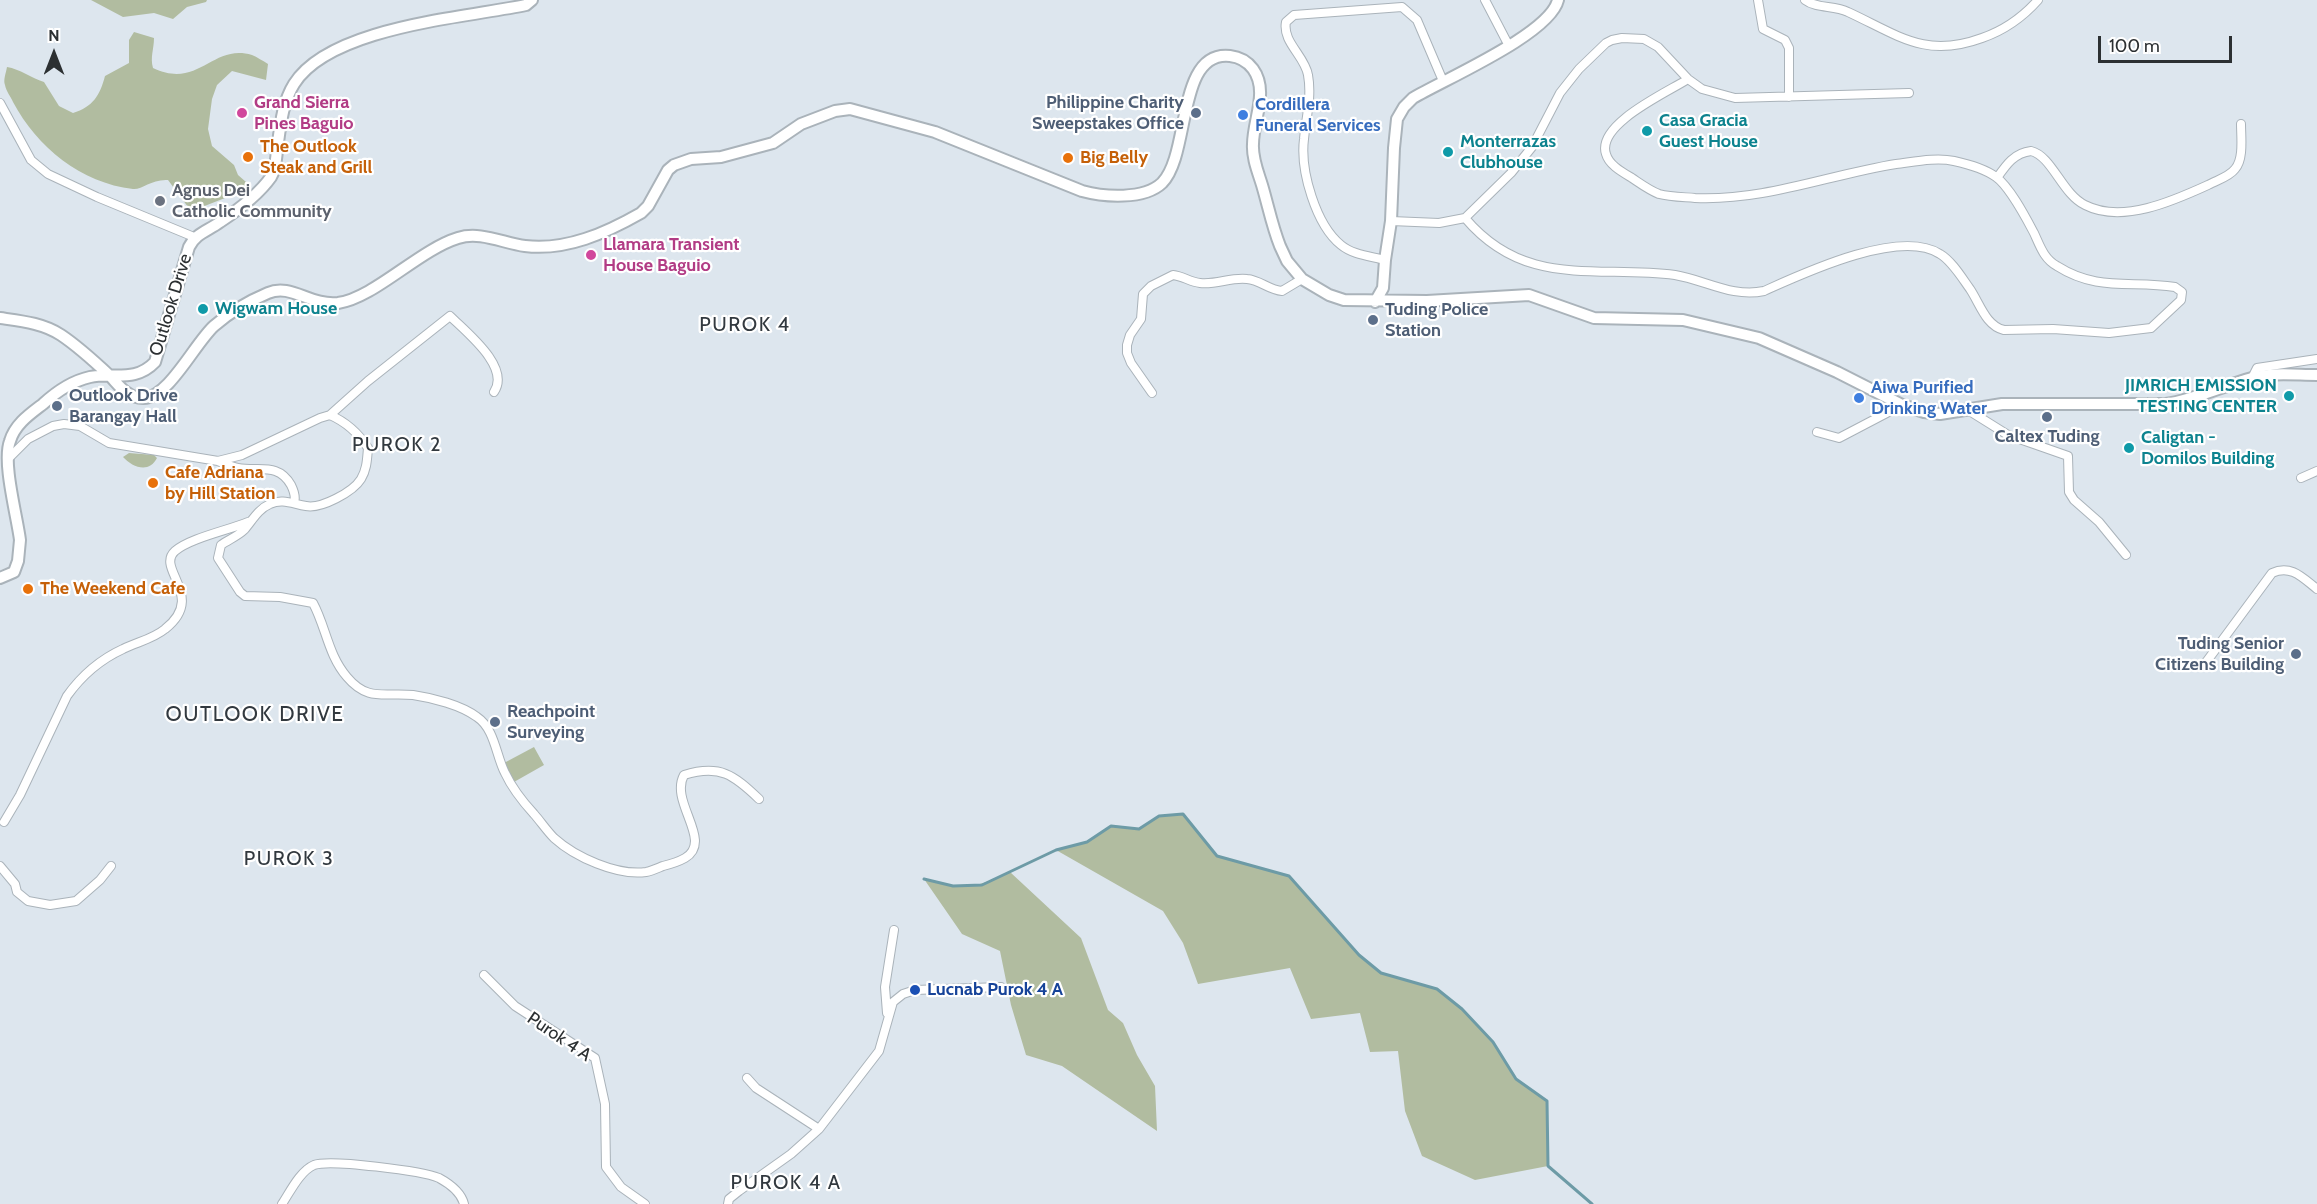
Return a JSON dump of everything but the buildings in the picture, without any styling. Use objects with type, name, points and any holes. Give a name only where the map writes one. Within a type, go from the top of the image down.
[{"type":"main road","name":"Outlook Drive","points":[[0,578],[14,572],[21,540],[8,459],[9,442],[21,422],[58,391],[92,377],[111,377],[144,371],[155,362],[185,259],[194,237],[231,214],[259,190],[272,175],[287,99],[302,73],[336,49],[374,36],[526,5],[532,0]]},
{"type":"main road","points":[[1376,302],[1383,288],[1384,260],[1391,221],[1397,119],[1404,106],[1413,98],[1509,46],[1542,23],[1555,9],[1558,0]]},
{"type":"main road","points":[[0,318],[30,322],[59,333],[131,395],[141,398],[152,397],[164,389],[201,339],[213,327],[246,304],[279,289],[286,289],[316,302],[339,303],[366,292],[427,253],[459,238],[484,237],[537,247],[582,241],[641,213],[648,206],[668,170],[674,165],[691,159],[721,157],[772,143],[801,124],[835,111],[861,112],[935,132],[1082,191],[1101,196],[1130,195],[1157,186],[1169,173],[1175,158],[1189,98],[1200,68],[1212,58],[1223,55],[1238,57],[1250,64],[1256,73],[1260,99],[1252,145],[1254,158],[1276,237],[1287,261],[1302,279],[1329,295],[1344,300],[1376,302],[1529,295],[1594,318],[1683,320],[1759,338],[1837,372],[1902,405],[1940,414],[2002,404],[2166,404],[2192,400],[2252,378],[2277,374],[2317,375]]},
{"type":"main road","points":[[1383,288],[1391,301]]},
{"type":"street","points":[[1485,0],[1509,46]]},
{"type":"street","points":[[1758,0],[1763,28],[1785,40],[1789,48],[1789,97]]},
{"type":"street","points":[[1805,0],[1815,6],[1835,7],[1849,12],[1869,24],[1903,38],[1944,47],[1969,43],[1993,34],[2012,24],[2038,0]]},
{"type":"street","points":[[1384,260],[1355,253],[1340,245],[1329,232],[1312,198],[1304,157],[1308,119],[1308,73],[1303,60],[1290,41],[1285,28],[1286,22],[1294,15],[1402,7],[1417,20],[1443,81]]},
{"type":"street","points":[[1391,221],[1439,224],[1465,218],[1500,184],[1532,147],[1560,93],[1579,69],[1606,43],[1622,38],[1644,39],[1658,47],[1688,79],[1702,89],[1735,98],[1909,93]]},
{"type":"street","points":[[1465,218],[1494,246],[1522,260],[1536,264],[1586,272],[1675,275],[1751,294],[1852,256],[1886,247],[1915,247],[1940,253],[1971,291],[1987,318],[1998,329],[2004,330],[2053,329],[2109,333],[2151,328],[2181,300],[2182,292],[2175,287],[2095,283],[2055,266],[2044,255],[2021,208],[1997,178],[1978,168],[1951,160],[1914,162],[1850,173],[1776,192],[1741,197],[1708,199],[1661,194],[1647,188],[1610,162],[1605,150],[1608,136],[1630,114],[1688,79]]},
{"type":"street","points":[[0,103],[31,160],[48,174],[194,237]]},
{"type":"street","points":[[1997,178],[2005,165],[2016,155],[2031,151],[2041,156],[2066,191],[2085,206],[2106,211],[2142,210],[2179,198],[2230,174],[2237,167],[2239,158],[2241,124]]},
{"type":"street","points":[[1152,393],[1131,363],[1127,353],[1130,335],[1141,319],[1143,294],[1151,286],[1173,275],[1198,283],[1248,279],[1269,289],[1282,291],[1302,279]]},
{"type":"street","points":[[218,461],[242,455],[330,415],[368,381],[450,316],[495,363],[497,387],[495,392]]},
{"type":"street","points":[[2252,378],[2257,368],[2317,359]]},
{"type":"street","points":[[1817,432],[1839,438],[1902,405]]},
{"type":"street","points":[[1968,410],[2008,435],[2068,456],[2069,492],[2074,500],[2099,522],[2126,555]]},
{"type":"street","points":[[330,415],[351,428],[368,448],[366,468],[360,481],[329,503],[307,507],[283,501],[271,503],[248,522],[239,534],[221,545],[218,558],[240,592],[245,596],[280,597],[313,603],[321,617],[329,649],[345,675],[357,688],[375,696],[415,696],[446,704],[478,717],[486,726],[505,773],[522,801],[555,838],[582,858],[620,870],[646,872],[687,857],[696,840],[683,807],[679,786],[684,775],[699,771],[719,772],[738,779],[759,800]]},
{"type":"street","points":[[8,459],[28,439],[53,426],[64,424],[80,426],[109,443],[218,461],[240,468],[275,469],[285,476],[292,487],[294,503]]},
{"type":"street","points":[[2301,478],[2317,471]]},
{"type":"street","points":[[4,822],[20,795],[67,696],[77,682],[98,662],[165,629],[177,616],[183,602],[181,590],[172,571],[172,554],[207,536],[248,522]]},
{"type":"street","points":[[2204,664],[2272,573],[2279,570],[2292,571],[2317,589]]},
{"type":"street","points":[[0,866],[15,885],[17,892],[28,901],[50,905],[76,902],[100,880],[111,866]]},
{"type":"street","points":[[888,1015],[885,987],[894,930]]},
{"type":"street","name":"Purok 4 A","points":[[484,975],[515,1006],[595,1058],[605,1104],[606,1167],[621,1187],[645,1204]]},
{"type":"street","points":[[728,1204],[729,1199],[791,1154],[819,1129],[879,1051],[893,1002],[903,994],[915,990],[1001,987]]},
{"type":"street","points":[[747,1078],[756,1088],[819,1129]]},
{"type":"street","points":[[282,1204],[305,1172],[315,1165],[330,1163],[422,1173],[439,1178],[460,1193],[464,1204]]},
{"type":"green space","points":[[91,0],[207,0],[187,7],[173,19],[154,13],[123,17]]},
{"type":"green space","points":[[134,32],[154,38],[153,68],[169,73],[182,74],[226,55],[238,53],[252,55],[268,64],[266,80],[232,71],[217,85],[212,99],[208,129],[212,146],[234,165],[248,189],[202,207],[188,207],[168,180],[157,181],[136,189],[114,185],[79,171],[63,160],[48,148],[23,118],[4,81],[7,67],[44,82],[59,106],[73,113],[91,104],[101,89],[105,76],[129,63],[129,40]]},
{"type":"green space","points":[[129,453],[154,455],[157,458],[150,466],[140,467],[131,464],[123,457]]},
{"type":"green space","points":[[534,747],[544,765],[514,782],[504,763]]},
{"type":"green space","points":[[1183,814],[1217,856],[1289,876],[1359,955],[1381,973],[1437,989],[1462,1009],[1493,1042],[1516,1079],[1547,1101],[1548,1166],[1475,1180],[1422,1156],[1405,1111],[1398,1051],[1370,1052],[1360,1013],[1311,1019],[1290,968],[1198,984],[1183,943],[1163,911],[1056,850],[1087,842],[1111,826],[1139,829],[1159,816]]},
{"type":"green space","points":[[1010,872],[1081,938],[1108,1010],[1123,1023],[1137,1055],[1155,1086],[1157,1131],[1062,1066],[1026,1055],[1011,1005],[1000,951],[962,934],[924,879],[949,885],[968,886],[986,882]]},
{"type":"waterway","points":[[924,879],[953,886],[982,885],[1056,850],[1087,842],[1111,826],[1139,829],[1159,816],[1183,814],[1217,856],[1289,876],[1359,955],[1381,973],[1437,989],[1462,1009],[1493,1042],[1516,1079],[1547,1101],[1548,1166],[1592,1204]]},
{"type":"place","name":"Grand Sierra Pines Baguio","points":[[242,113]]},
{"type":"place","name":"Philippine Charity Sweepstakes Office","points":[[1196,113]]},
{"type":"place","name":"Cordillera Funeral Services","points":[[1243,115]]},
{"type":"place","name":"Casa Gracia Guest House","points":[[1647,131]]},
{"type":"place","name":"Monterrazas Clubhouse","points":[[1448,152]]},
{"type":"place","name":"The Outlook Steak and Grill","points":[[248,157]]},
{"type":"place","name":"Big Belly","points":[[1068,158]]},
{"type":"place","name":"Agnus Dei Catholic Community","points":[[160,201]]},
{"type":"place","name":"Llamara Transient House Baguio","points":[[591,255]]},
{"type":"place","name":"Wigwam House","points":[[203,309]]},
{"type":"place","name":"Tuding Police Station","points":[[1373,320]]},
{"type":"place","name":"JIMRICH EMISSION TESTING CENTER","points":[[2289,396]]},
{"type":"place","name":"Aiwa Purified Drinking Water","points":[[1859,398]]},
{"type":"place","name":"Outlook Drive Barangay Hall","points":[[57,406]]},
{"type":"place","name":"Caltex Tuding","points":[[2047,417]]},
{"type":"place","name":"Caligtan - Domilos Building","points":[[2129,448]]},
{"type":"place","name":"Cafe Adriana by Hill Station","points":[[153,483]]},
{"type":"place","name":"The Weekend Cafe","points":[[28,589]]},
{"type":"place","name":"Tuding Senior Citizens Building","points":[[2296,654]]},
{"type":"place","name":"Reachpoint Surveying","points":[[495,722]]},
{"type":"place","name":"Lucnab Purok 4 A","points":[[915,990]]},
{"type":"district","name":"PUROK 4","points":[[745,325]]},
{"type":"district","name":"PUROK 2","points":[[397,445]]},
{"type":"district","name":"OUTLOOK DRIVE","points":[[255,715]]},
{"type":"district","name":"PUROK 3","points":[[289,859]]},
{"type":"district","name":"PUROK 4 A","points":[[786,1183]]}]
